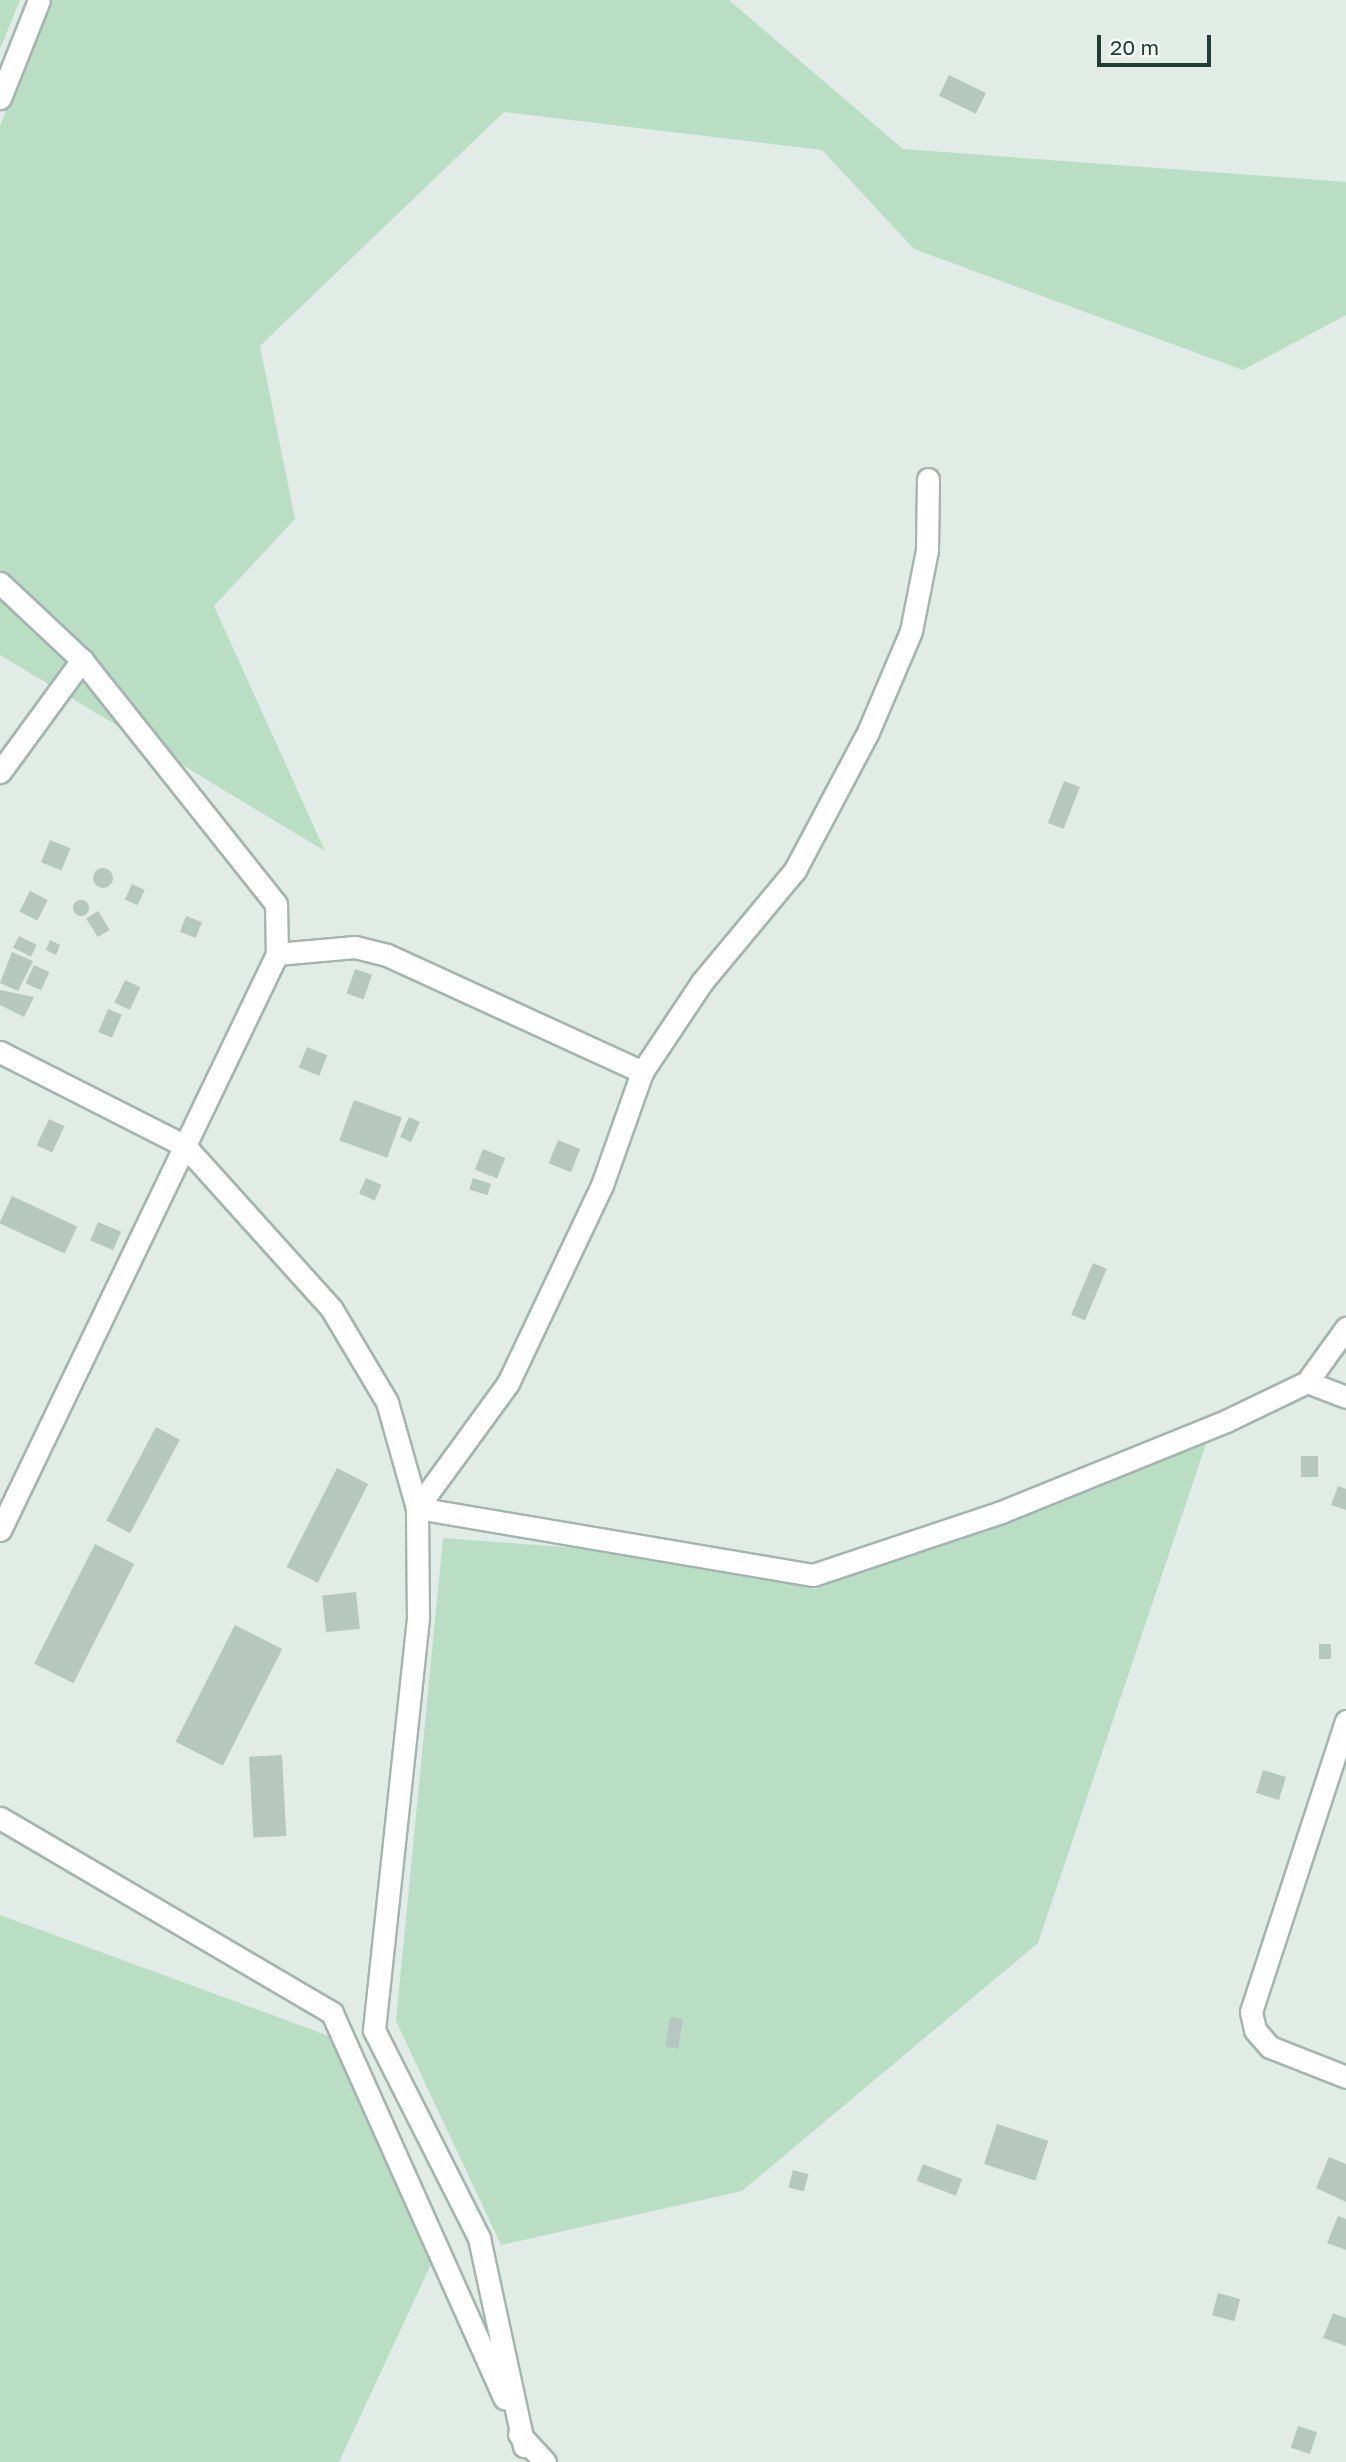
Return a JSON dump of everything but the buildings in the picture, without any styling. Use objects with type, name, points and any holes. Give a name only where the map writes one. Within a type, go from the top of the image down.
[{"type":"street","points":[[0,98],[38,0]]},
{"type":"street","points":[[417,1508],[508,1383],[602,1185],[642,1072],[702,982],[795,870],[868,732],[911,631],[927,550],[928,479]]},
{"type":"street","points":[[0,583],[82,660],[276,904],[276,954],[0,1530]]},
{"type":"street","points":[[0,772],[82,660]]},
{"type":"street","points":[[276,954],[355,947],[387,955],[642,1072]]},
{"type":"street","points":[[0,1052],[185,1146],[331,1308],[387,1402],[417,1508],[418,1618],[374,2031],[479,2238],[524,2446]]},
{"type":"street","points":[[417,1508],[813,1575],[1000,1512],[1307,1382],[1346,1328]]},
{"type":"street","points":[[1307,1382],[1346,1396]]},
{"type":"street","points":[[1346,1721],[1251,2012],[1255,2030],[1270,2047],[1346,2077]]},
{"type":"street","points":[[0,1818],[331,2013],[524,2446],[545,2462]]},
{"type":"green space","points":[[0,0],[20,0],[0,49]]},
{"type":"green space","points":[[50,0],[729,0],[903,149],[1346,182],[1346,315],[1243,370],[914,249],[822,150],[504,112],[260,346],[295,519],[214,606],[325,851],[0,655],[0,126]]},
{"type":"green space","points":[[1206,1444],[1038,1943],[742,2191],[501,2245],[396,2021],[443,1538],[604,1550],[816,1589]]},
{"type":"green space","points":[[0,1915],[351,2044],[433,2260],[339,2462],[0,2462]]}]
